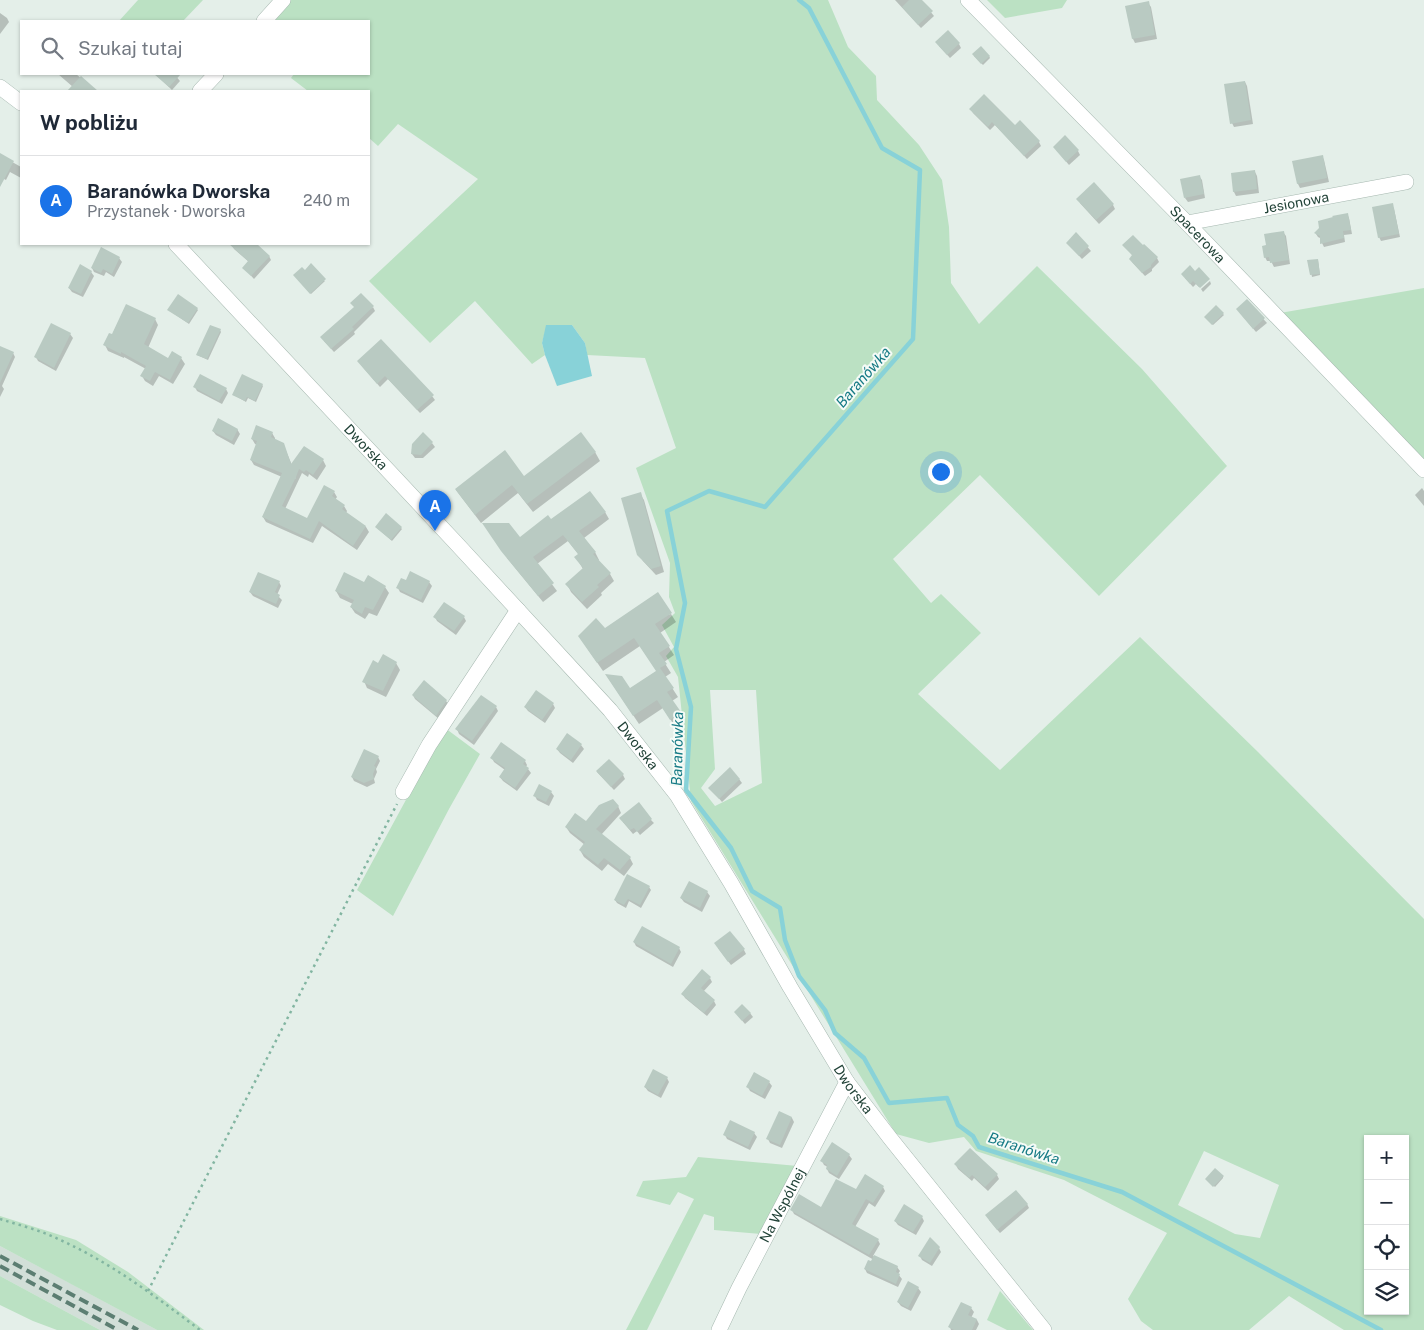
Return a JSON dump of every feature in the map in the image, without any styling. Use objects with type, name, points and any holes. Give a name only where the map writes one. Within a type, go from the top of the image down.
[{"type":"street","points":[[265,20],[283,0]]},
{"type":"street","name":"Spacerowa","points":[[968,0],[1188,223],[1424,470]]},
{"type":"street","points":[[201,90],[215,75]]},
{"type":"street","points":[[0,87],[20,102]]},
{"type":"street","name":"Jesionowa","points":[[1188,223],[1406,182]]},
{"type":"street","name":"Dworska","points":[[177,245],[610,710],[677,795],[731,882],[790,987],[847,1082],[1044,1330]]},
{"type":"street","points":[[403,792],[429,745],[518,610]]},
{"type":"street","name":"Na Wspólnej","points":[[719,1330],[847,1082]]},
{"type":"path","points":[[148,1291],[403,792]]},
{"type":"path","points":[[0,1219],[58,1238],[109,1266],[148,1291],[200,1330]]},
{"type":"shaded area","points":[[0,1246],[157,1330],[100,1330],[0,1276]]},
{"type":"green space","points":[[138,0],[203,0],[184,20],[120,20]]},
{"type":"green space","points":[[291,0],[828,0],[848,47],[876,76],[877,100],[919,145],[942,180],[949,227],[951,283],[979,324],[1037,266],[1142,369],[1227,466],[1099,596],[980,475],[893,559],[931,603],[941,594],[981,633],[918,694],[1000,770],[1140,637],[1258,752],[1424,919],[1424,1330],[1344,1330],[1289,1296],[1249,1330],[1153,1330],[1141,1321],[1128,1299],[1167,1233],[1064,1180],[976,1151],[964,1137],[929,1143],[896,1134],[691,801],[678,677],[666,656],[674,647],[662,625],[675,613],[669,597],[670,563],[636,468],[676,448],[645,358],[587,355],[585,343],[572,325],[547,325],[542,343],[545,355],[532,364],[475,301],[430,343],[369,281],[478,179],[398,124],[378,146],[370,139],[370,90],[307,90],[291,78],[293,75],[370,75],[370,20],[273,20],[286,3]],"holes":[[[710,690],[756,690],[762,783],[715,806],[701,788],[715,769]],[[1204,1151],[1279,1185],[1260,1238],[1235,1234],[1178,1205]]]},
{"type":"green space","points":[[987,0],[1067,0],[1062,8],[1005,18]]},
{"type":"green space","points":[[1424,288],[1424,462],[1280,313]]},
{"type":"green space","points":[[445,728],[480,754],[393,916],[357,890]]},
{"type":"green space","points":[[698,1157],[798,1166],[761,1234],[714,1230],[714,1217],[704,1214],[647,1330],[626,1330],[694,1199],[678,1192],[670,1205],[636,1196],[643,1181],[686,1177]]},
{"type":"green space","points":[[0,1216],[76,1240],[128,1272],[204,1330],[157,1330],[0,1246]]},
{"type":"green space","points":[[0,1276],[100,1330],[57,1330],[0,1305]]},
{"type":"green space","points":[[1000,1291],[1033,1330],[1007,1330],[987,1320]]},
{"type":"water","points":[[546,325],[572,325],[585,343],[592,376],[557,386],[542,343]]},
{"type":"building","points":[[909,0],[922,0],[933,11],[918,25],[902,7]]},
{"type":"building","points":[[1149,1],[1155,35],[1132,39],[1125,6]]},
{"type":"building","points":[[948,30],[960,43],[947,55],[935,42]]},
{"type":"building","points":[[981,46],[990,56],[981,64],[972,54]]},
{"type":"building","points":[[155,75],[180,75],[169,87]]},
{"type":"building","points":[[81,76],[97,90],[68,90]]},
{"type":"building","points":[[1245,81],[1251,120],[1230,124],[1224,84]]},
{"type":"building","points":[[984,94],[1015,125],[1020,120],[1040,141],[1024,156],[992,122],[988,127],[969,109]]},
{"type":"building","points":[[1065,135],[1079,150],[1066,162],[1053,147]]},
{"type":"building","points":[[0,153],[14,161],[0,187]]},
{"type":"building","points":[[1323,155],[1327,178],[1297,184],[1292,161]]},
{"type":"building","points":[[1255,170],[1257,189],[1233,192],[1231,173]]},
{"type":"building","points":[[1200,175],[1204,194],[1184,198],[1180,179]]},
{"type":"building","points":[[1094,182],[1114,204],[1096,220],[1076,199]]},
{"type":"building","points":[[1393,203],[1399,234],[1378,238],[1372,207]]},
{"type":"building","points":[[1348,213],[1351,230],[1343,231],[1344,238],[1320,244],[1320,236],[1314,233],[1319,228],[1318,221]]},
{"type":"building","points":[[1284,231],[1289,260],[1270,263],[1269,257],[1264,258],[1262,246],[1266,245],[1264,234]]},
{"type":"building","points":[[1076,232],[1089,246],[1079,256],[1066,243]]},
{"type":"building","points":[[1133,235],[1158,257],[1151,267],[1142,273],[1129,259],[1132,255],[1122,245]]},
{"type":"building","points":[[230,245],[258,245],[270,256],[251,276],[242,268],[248,261]]},
{"type":"building","points":[[101,247],[120,257],[112,274],[103,269],[101,273],[91,268]]},
{"type":"building","points":[[1318,259],[1320,274],[1310,275],[1307,260]]},
{"type":"building","points":[[311,263],[326,279],[310,294],[293,275],[302,267],[305,270]]},
{"type":"building","points":[[80,264],[92,271],[81,294],[68,288]]},
{"type":"building","points":[[1190,265],[1195,271],[1199,267],[1210,279],[1200,288],[1193,281],[1190,284],[1181,274]]},
{"type":"building","points":[[361,293],[374,306],[352,327],[354,329],[331,349],[320,337],[354,307],[350,303]]},
{"type":"building","points":[[178,294],[198,308],[188,323],[167,310]]},
{"type":"building","points":[[1247,299],[1265,318],[1253,329],[1236,309]]},
{"type":"building","points":[[126,304],[156,318],[144,344],[168,358],[172,351],[182,357],[170,380],[155,372],[150,381],[140,376],[146,366],[121,352],[121,354],[103,345],[109,333],[112,334]]},
{"type":"building","points":[[1216,305],[1224,313],[1212,325],[1204,317]]},
{"type":"building","points":[[51,323],[71,333],[54,368],[34,357]]},
{"type":"building","points":[[210,325],[221,329],[207,359],[196,355]]},
{"type":"building","points":[[381,339],[434,395],[417,410],[385,376],[377,384],[357,361]]},
{"type":"building","points":[[0,346],[14,352],[0,383]]},
{"type":"building","points":[[200,374],[227,388],[219,401],[193,387]]},
{"type":"building","points":[[242,374],[263,384],[255,401],[247,397],[245,401],[232,395]]},
{"type":"building","points":[[218,418],[238,429],[232,441],[212,431]]},
{"type":"building","points":[[256,425],[273,432],[271,437],[284,443],[291,464],[304,446],[324,459],[313,475],[306,470],[304,472],[299,469],[282,506],[307,518],[324,485],[335,491],[332,496],[345,505],[342,509],[366,526],[353,546],[319,521],[310,539],[262,517],[282,473],[250,460],[257,441],[251,439]]},
{"type":"building","points":[[423,432],[433,442],[421,455],[411,454],[412,444]]},
{"type":"building","points":[[581,432],[596,452],[527,504],[512,485],[475,515],[455,489],[505,450],[524,476]]},
{"type":"building","points":[[590,491],[606,512],[579,531],[596,552],[593,554],[611,573],[582,602],[565,584],[583,568],[574,557],[578,554],[563,535],[533,557],[554,583],[538,596],[501,551],[482,523],[509,523],[520,537],[548,515],[551,519]]},
{"type":"building","points":[[641,492],[661,566],[651,569],[637,555],[621,498]]},
{"type":"building","points":[[386,513],[402,527],[391,540],[375,527]]},
{"type":"building","points":[[410,571],[430,581],[421,600],[396,588],[401,578],[406,580]]},
{"type":"building","points":[[258,572],[280,581],[275,592],[280,595],[276,604],[249,592]]},
{"type":"building","points":[[344,572],[364,582],[368,575],[386,586],[373,610],[365,607],[362,614],[350,607],[354,600],[335,591]]},
{"type":"building","points":[[658,592],[672,613],[655,624],[670,646],[659,653],[667,664],[660,668],[674,688],[667,692],[681,712],[670,720],[657,700],[633,716],[605,674],[622,676],[630,688],[656,671],[634,638],[597,663],[578,636],[596,618],[605,628]]},
{"type":"building","points":[[444,602],[465,616],[454,631],[433,617]]},
{"type":"building","points":[[383,654],[397,662],[383,691],[362,682],[373,660],[378,663]]},
{"type":"building","points":[[424,680],[447,700],[436,716],[412,695]]},
{"type":"building","points":[[536,690],[554,703],[542,720],[524,707]]},
{"type":"building","points":[[481,695],[497,706],[472,741],[455,729]]},
{"type":"building","points":[[567,733],[582,744],[571,760],[556,749]]},
{"type":"building","points":[[501,742],[526,760],[523,764],[529,768],[515,788],[499,777],[505,768],[490,758]]},
{"type":"building","points":[[364,749],[379,756],[374,766],[376,767],[373,774],[374,779],[364,783],[351,777]]},
{"type":"building","points":[[609,759],[624,774],[611,787],[596,771]]},
{"type":"building","points":[[730,767],[740,779],[719,799],[708,788]]},
{"type":"building","points":[[539,784],[552,791],[546,802],[533,796]]},
{"type":"building","points":[[613,799],[619,806],[596,829],[631,857],[620,870],[604,858],[598,865],[579,850],[585,842],[565,827],[575,813],[586,821],[599,805]]},
{"type":"building","points":[[639,802],[652,819],[637,832],[634,828],[630,830],[619,818]]},
{"type":"building","points":[[627,874],[650,886],[640,905],[628,899],[624,905],[614,900]]},
{"type":"building","points":[[689,881],[708,891],[700,908],[680,898]]},
{"type":"building","points":[[642,926],[680,947],[671,964],[633,942]]},
{"type":"building","points":[[730,931],[745,949],[728,962],[714,943]]},
{"type":"building","points":[[702,969],[711,977],[701,988],[715,1000],[704,1013],[681,994]]},
{"type":"building","points":[[742,1004],[751,1013],[742,1021],[734,1012]]},
{"type":"building","points":[[653,1069],[668,1077],[658,1095],[644,1087]]},
{"type":"building","points":[[754,1072],[770,1081],[762,1096],[746,1087]]},
{"type":"building","points":[[779,1111],[792,1117],[780,1145],[766,1139]]},
{"type":"building","points":[[730,1120],[755,1132],[748,1147],[723,1135]]},
{"type":"building","points":[[832,1142],[850,1154],[837,1176],[826,1169],[827,1165],[820,1161]]},
{"type":"building","points":[[970,1148],[998,1174],[985,1187],[972,1175],[969,1178],[954,1164]]},
{"type":"building","points":[[1215,1168],[1224,1176],[1213,1187],[1205,1179]]},
{"type":"building","points":[[865,1174],[884,1186],[873,1203],[866,1199],[852,1224],[879,1239],[869,1255],[790,1210],[799,1194],[821,1207],[836,1179],[856,1189]]},
{"type":"building","points":[[1016,1190],[1028,1204],[997,1230],[985,1215]]},
{"type":"building","points":[[904,1204],[923,1216],[913,1232],[894,1221]]},
{"type":"building","points":[[930,1237],[940,1247],[930,1263],[918,1256]]},
{"type":"building","points":[[874,1255],[898,1266],[896,1272],[900,1274],[896,1284],[864,1269],[868,1260],[871,1261]]},
{"type":"building","points":[[908,1281],[919,1287],[908,1308],[897,1302]]},
{"type":"building","points":[[961,1302],[972,1307],[968,1315],[977,1319],[972,1330],[954,1330],[948,1327]]},
{"type":"waterway","name":"Baranówka","points":[[799,0],[809,8],[882,148],[920,170],[913,339],[765,507],[709,491],[667,511],[685,603],[676,649],[691,707],[686,790],[731,848],[752,891],[780,908],[785,940],[799,976],[825,1010],[835,1033],[864,1058],[889,1103],[947,1098],[958,1125],[973,1136],[979,1147],[1122,1192],[1381,1330]]},
{"type":"railway","points":[[0,1256],[138,1330]]},
{"type":"railway","points":[[0,1266],[118,1330]]},
{"type":"place","name":"Baranówka Dworska","points":[[435,531]]}]
